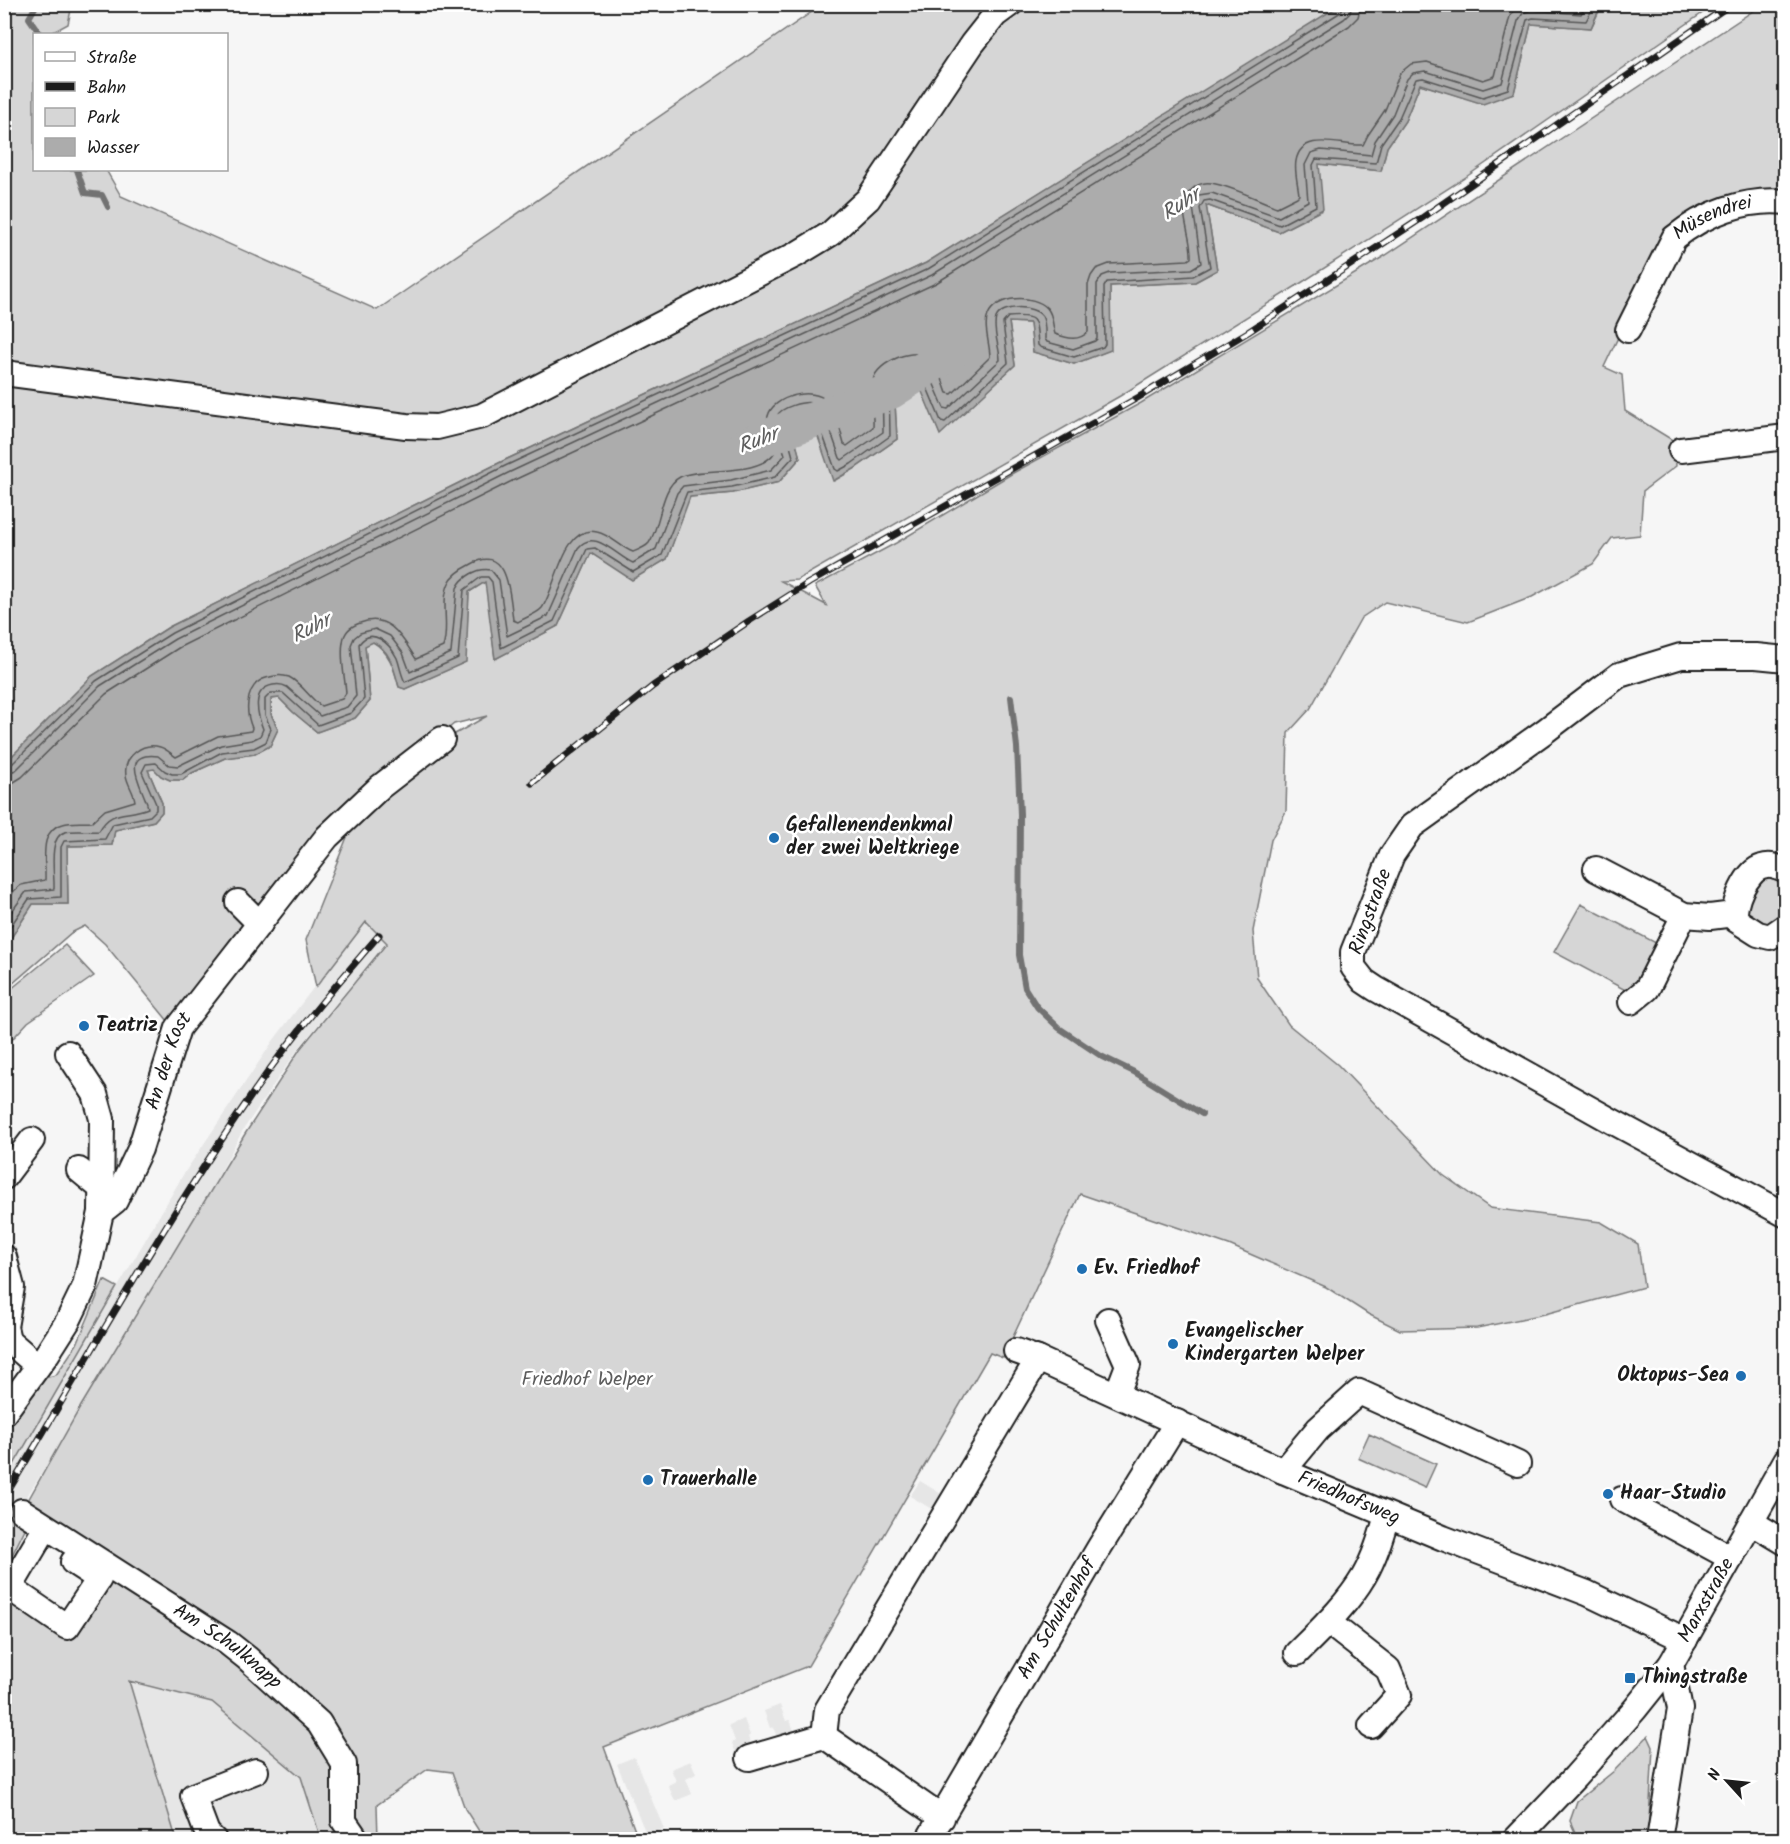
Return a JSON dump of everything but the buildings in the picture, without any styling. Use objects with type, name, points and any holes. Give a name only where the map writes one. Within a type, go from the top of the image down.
[{"type":"street","points":[[4,373],[406,426],[437,427],[482,416],[797,254],[830,234],[868,199],[972,44],[995,15],[1011,4]]},
{"type":"street","name":"Müsendrei","points":[[1628,330],[1674,238],[1708,216],[1728,209],[1764,202],[1785,202]]},
{"type":"street","points":[[1681,450],[1785,437]]},
{"type":"street","name":"Ringstraße","points":[[1785,659],[1756,656],[1681,656],[1619,675],[1412,826],[1392,855],[1355,945],[1352,962],[1359,976],[1376,988],[1610,1120],[1785,1215]]},
{"type":"street","name":"An der Kost","points":[[102,1201],[115,1202],[140,1149],[178,1028],[327,837],[380,787],[442,739]]},
{"type":"street","points":[[1785,871],[1771,865],[1760,867],[1752,872],[1734,907],[1736,920],[1758,934],[1770,937],[1785,926]]},
{"type":"street","points":[[1596,869],[1684,915],[1710,917],[1734,914]]},
{"type":"street","points":[[238,902],[260,924]]},
{"type":"street","points":[[1631,1002],[1647,989],[1684,915]]},
{"type":"street","name":"An der Kost","points":[[4,1413],[68,1321],[85,1286],[102,1201],[102,1119],[95,1094],[68,1053]]},
{"type":"street","points":[[4,1177],[32,1140]]},
{"type":"street","points":[[79,1170],[102,1201]]},
{"type":"street","points":[[4,1257],[12,1287],[5,1327],[8,1340],[38,1366]]},
{"type":"street","points":[[1108,1320],[1128,1365],[1117,1394]]},
{"type":"street","name":"Friedhofsweg","points":[[1016,1351],[1117,1394],[1283,1471],[1387,1515],[1587,1593],[1685,1640]]},
{"type":"street","points":[[824,1736],[827,1710],[1038,1359]]},
{"type":"street","points":[[1283,1471],[1318,1429],[1359,1392],[1518,1464]]},
{"type":"street","name":"Am Schultenhof","points":[[928,1839],[1099,1548],[1178,1422]]},
{"type":"street","name":"Marxstraße","points":[[1529,1835],[1671,1664],[1785,1460]]},
{"type":"street","points":[[1622,1499],[1731,1558]]},
{"type":"street","name":"Am Schulknapp","points":[[22,1511],[42,1533],[228,1643],[319,1723],[344,1764],[344,1821],[357,1839]]},
{"type":"street","points":[[1298,1653],[1328,1622],[1363,1577],[1378,1545],[1387,1515]]},
{"type":"street","points":[[1751,1522],[1785,1543]]},
{"type":"street","points":[[1328,1622],[1388,1669],[1399,1695],[1371,1726]]},
{"type":"street","points":[[1659,1839],[1680,1709],[1671,1664]]},
{"type":"street","points":[[749,1758],[824,1736]]},
{"type":"street","points":[[824,1736],[942,1818]]},
{"type":"street","points":[[214,1839],[207,1833],[193,1796],[256,1771]]},
{"type":"shaded area","points":[[366,922],[387,942],[298,1049],[243,1130],[125,1337],[5,1530],[5,1437],[87,1335],[104,1280],[118,1287],[183,1175],[273,1041],[355,933]]},
{"type":"shaded area","points":[[920,1481],[948,1498],[938,1513],[910,1496]]},
{"type":"shaded area","points":[[129,1681],[212,1702],[301,1777],[319,1833],[324,1839],[179,1839],[175,1835]]},
{"type":"shaded area","points":[[780,1705],[786,1721],[790,1720],[796,1736],[779,1742],[773,1727],[770,1728],[764,1711]]},
{"type":"shaded area","points":[[744,1719],[754,1752],[738,1759],[729,1725]]},
{"type":"shaded area","points":[[634,1757],[664,1829],[647,1836],[617,1764]]},
{"type":"shaded area","points":[[691,1761],[696,1774],[686,1779],[692,1794],[675,1801],[668,1785],[676,1781],[671,1769]]},
{"type":"green space","points":[[5,5],[72,5],[68,24],[54,33],[33,33],[33,171],[107,171],[121,196],[377,310],[822,5],[1342,5],[926,263],[503,461],[169,627],[92,676],[5,763]]},
{"type":"green space","name":"Friedhof Welper","points":[[1602,5],[1714,5],[1463,179],[1120,396],[797,580],[781,581],[826,605],[815,586],[896,543],[1013,473],[1141,403],[1386,255],[1762,5],[1785,5],[1785,192],[1752,191],[1697,212],[1663,243],[1604,367],[1622,375],[1625,411],[1674,441],[1676,466],[1643,491],[1640,535],[1612,538],[1593,564],[1532,597],[1468,622],[1385,602],[1361,618],[1310,709],[1288,733],[1286,811],[1271,840],[1253,931],[1257,978],[1289,1025],[1338,1065],[1443,1175],[1490,1208],[1601,1222],[1638,1244],[1644,1287],[1545,1314],[1477,1328],[1400,1330],[1368,1314],[1326,1287],[1229,1245],[1080,1194],[1003,1358],[990,1353],[808,1666],[604,1747],[638,1839],[484,1839],[465,1809],[452,1772],[428,1769],[377,1805],[378,1839],[370,1839],[353,1824],[354,1761],[331,1719],[213,1624],[26,1504],[81,1406],[245,1134],[300,1049],[387,943],[366,922],[316,987],[306,940],[357,812],[380,789],[439,743],[487,716],[454,724],[379,786],[326,837],[173,1027],[105,944],[85,926],[71,933],[5,990],[5,947],[33,904],[68,904],[67,846],[112,845],[115,830],[154,821],[162,812],[162,803],[148,770],[154,768],[161,776],[170,780],[183,780],[192,773],[225,758],[255,754],[270,746],[278,729],[271,714],[271,699],[279,698],[317,732],[355,718],[370,701],[365,645],[373,642],[384,651],[393,667],[399,687],[405,689],[465,662],[469,592],[486,581],[495,659],[558,626],[591,553],[632,579],[667,559],[689,497],[733,493],[779,482],[800,458],[789,421],[811,416],[834,481],[897,439],[894,385],[916,376],[940,434],[1015,365],[1009,322],[1030,323],[1033,352],[1074,364],[1110,350],[1110,286],[1195,282],[1217,270],[1206,205],[1279,232],[1322,210],[1318,164],[1381,171],[1387,147],[1405,121],[1420,84],[1483,103],[1514,93],[1531,24],[1591,28]]},
{"type":"green space","points":[[1760,875],[1785,880],[1785,906],[1780,917],[1770,927],[1747,919],[1743,902]]},
{"type":"green space","points":[[1581,904],[1658,944],[1631,993],[1554,952]]},
{"type":"green space","points":[[65,945],[94,976],[28,1022],[5,1047],[5,994]]},
{"type":"green space","points":[[104,1280],[117,1287],[5,1480],[5,1432],[44,1378],[56,1375],[77,1344]]},
{"type":"green space","points":[[1369,1434],[1436,1464],[1425,1488],[1358,1458]]},
{"type":"green space","points":[[10,1510],[28,1523],[5,1569],[5,1519]]},
{"type":"green space","points":[[110,1576],[236,1658],[312,1726],[329,1751],[338,1783],[346,1839],[324,1839],[319,1833],[301,1777],[212,1702],[129,1681],[175,1835],[179,1839],[5,1839],[4,1590],[71,1629]]},
{"type":"green space","points":[[1648,1736],[1653,1747],[1648,1839],[1578,1839],[1570,1821],[1577,1801],[1614,1771]]},
{"type":"water","points":[[1342,4],[1601,5],[1591,28],[1531,24],[1514,93],[1483,104],[1420,84],[1405,121],[1387,147],[1381,171],[1319,164],[1323,209],[1279,232],[1206,205],[1217,270],[1195,282],[1110,286],[1111,350],[1074,364],[1033,352],[1030,323],[1009,322],[1015,365],[940,435],[915,375],[894,385],[897,439],[833,481],[811,416],[790,421],[800,458],[779,482],[733,493],[690,497],[667,559],[632,580],[591,553],[558,626],[495,659],[485,582],[469,592],[466,662],[405,689],[399,687],[388,655],[373,642],[365,646],[370,701],[355,718],[317,732],[279,698],[271,699],[271,714],[278,729],[270,746],[255,754],[225,758],[192,773],[183,780],[170,780],[161,776],[154,769],[148,770],[162,803],[162,812],[154,821],[115,830],[112,845],[67,846],[68,904],[33,904],[5,947],[5,763],[92,676],[169,627],[503,461],[926,263]]},
{"type":"waterway","points":[[37,4],[29,18],[39,33]]},
{"type":"waterway","points":[[77,171],[85,193],[102,195],[108,207]]},
{"type":"waterway","name":"Ruhr","points":[[746,445],[891,391],[954,350]]},
{"type":"waterway","points":[[1011,697],[1017,747],[1020,814],[1019,955],[1025,988],[1037,1007],[1059,1028],[1101,1056],[1134,1072],[1202,1114]]},
{"type":"railway","points":[[532,783],[653,686],[749,621],[809,583],[1139,397],[1248,332],[1422,218],[1731,4]]},
{"type":"railway","points":[[4,1498],[133,1281],[234,1121],[296,1034],[379,935]]},
{"type":"place","name":"Gefallenendenkmal der zwei Weltkriege","points":[[774,838]]},
{"type":"place","name":"Teatriz","points":[[84,1026]]},
{"type":"place","name":"Ev. Friedhof","points":[[1082,1269]]},
{"type":"place","name":"Evangelischer Kindergarten Welper","points":[[1173,1344]]},
{"type":"place","name":"Oktopus-Sea","points":[[1741,1376]]},
{"type":"place","name":"Trauerhalle","points":[[648,1480]]},
{"type":"place","name":"Haar-Studio","points":[[1608,1494]]},
{"type":"place","name":"Thingstraße","points":[[1630,1678]]}]
